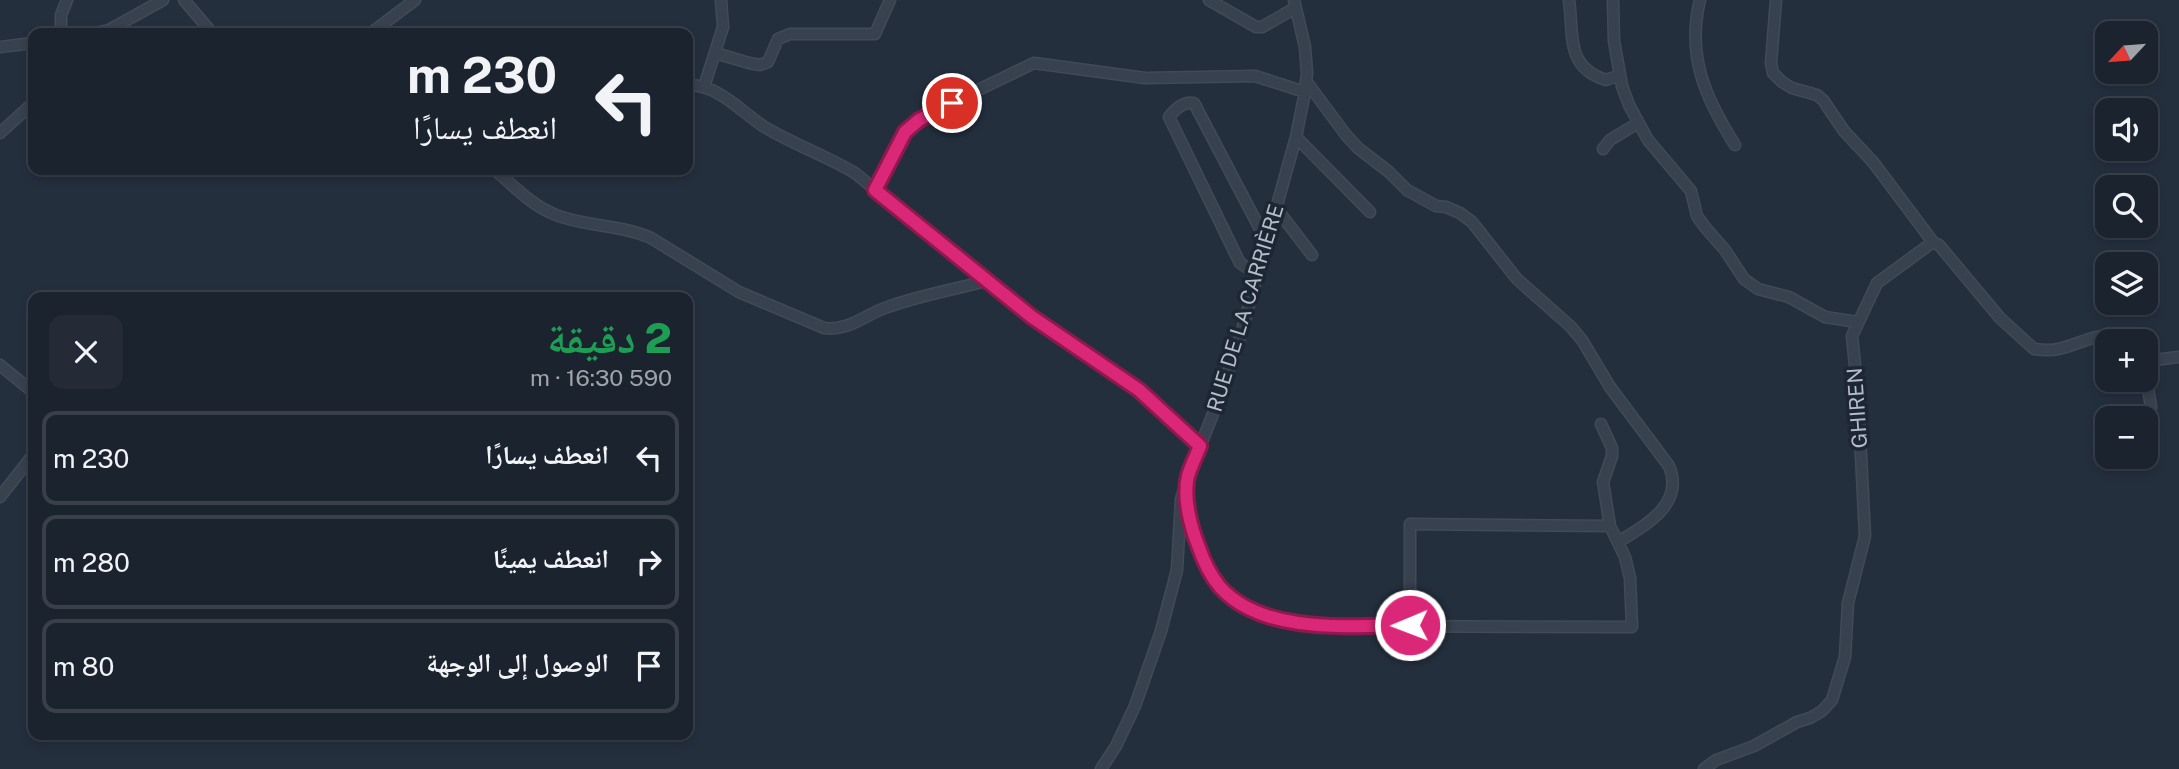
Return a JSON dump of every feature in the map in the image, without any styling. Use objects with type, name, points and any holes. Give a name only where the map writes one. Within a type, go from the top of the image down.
[{"type":"street","points":[[61,28],[61,15],[67,0]]},
{"type":"street","points":[[113,28],[163,0]]},
{"type":"street","points":[[184,0],[208,28]]},
{"type":"street","points":[[378,28],[415,0]]},
{"type":"street","points":[[704,87],[723,27],[721,0]]},
{"type":"street","points":[[715,53],[760,65],[768,62],[778,39],[790,34],[875,34],[890,0]]},
{"type":"street","points":[[1209,0],[1256,27],[1262,27],[1295,4]]},
{"type":"street","points":[[1569,0],[1575,57],[1581,66],[1606,80],[1619,75]]},
{"type":"street","points":[[1613,0],[1614,41],[1619,75],[1637,123],[1691,191],[1697,216],[1751,285],[1789,297],[1825,317],[1857,322]]},
{"type":"street","points":[[1700,0],[1697,46],[1702,84],[1716,115],[1735,145]]},
{"type":"street","points":[[1776,0],[1771,64],[1773,73],[1792,88],[1818,95],[1823,100],[1844,131],[1873,162],[1933,242],[1939,245],[2000,318],[2034,349],[2059,349],[2095,338]]},
{"type":"street","name":"RUE DE LA CARRIÈRE","points":[[1101,769],[1116,746],[1135,706],[1161,631],[1175,578],[1181,499],[1239,341],[1296,137],[1306,86],[1305,47],[1295,4]]},
{"type":"street","points":[[0,47],[28,44]]},
{"type":"street","points":[[875,190],[905,132],[919,120],[1034,63],[1145,78],[1255,76],[1306,86],[1357,148],[1417,196],[1436,206],[1446,206],[1472,222],[1517,279],[1582,340],[1610,387],[1669,466],[1674,478],[1668,501],[1658,514],[1618,542]]},
{"type":"street","points":[[693,86],[704,87],[735,103],[761,125],[832,159],[875,190],[986,281],[1087,356],[1139,390],[1200,446]]},
{"type":"street","points":[[1256,274],[1240,264],[1169,117],[1174,110],[1189,102],[1194,103],[1259,227],[1267,236]]},
{"type":"street","points":[[0,133],[28,108]]},
{"type":"street","points":[[1603,149],[1610,140],[1637,123]]},
{"type":"street","points":[[1296,137],[1370,212]]},
{"type":"street","points":[[501,175],[542,208],[570,219],[636,231],[739,292],[824,328],[834,329],[855,324],[884,308],[986,281]]},
{"type":"street","points":[[1276,208],[1312,255]]},
{"type":"street","name":"GHIREN","points":[[1704,769],[1716,760],[1770,738],[1822,711],[1832,701],[1845,657],[1848,603],[1865,536],[1858,395],[1852,336],[1877,283],[1933,242]]},
{"type":"street","points":[[2158,360],[2179,357]]},
{"type":"street","points":[[0,365],[28,388]]},
{"type":"street","points":[[1188,478],[1189,514],[1199,548],[1213,577],[1233,599],[1256,612],[1297,623],[1337,626],[1632,626],[1630,578],[1611,526],[1604,482],[1612,448],[1601,424]]},
{"type":"street","points":[[0,497],[28,462]]},
{"type":"street","points":[[0,478],[9,485]]},
{"type":"street","points":[[1410,625],[1410,524],[1611,526]]},
{"type":"route","points":[[952,103],[919,120],[905,132],[875,190],[1032,317],[1139,390],[1200,446],[1188,478],[1189,514],[1203,560],[1221,588],[1233,599],[1256,612],[1297,623],[1337,626],[1410,625]]}]
